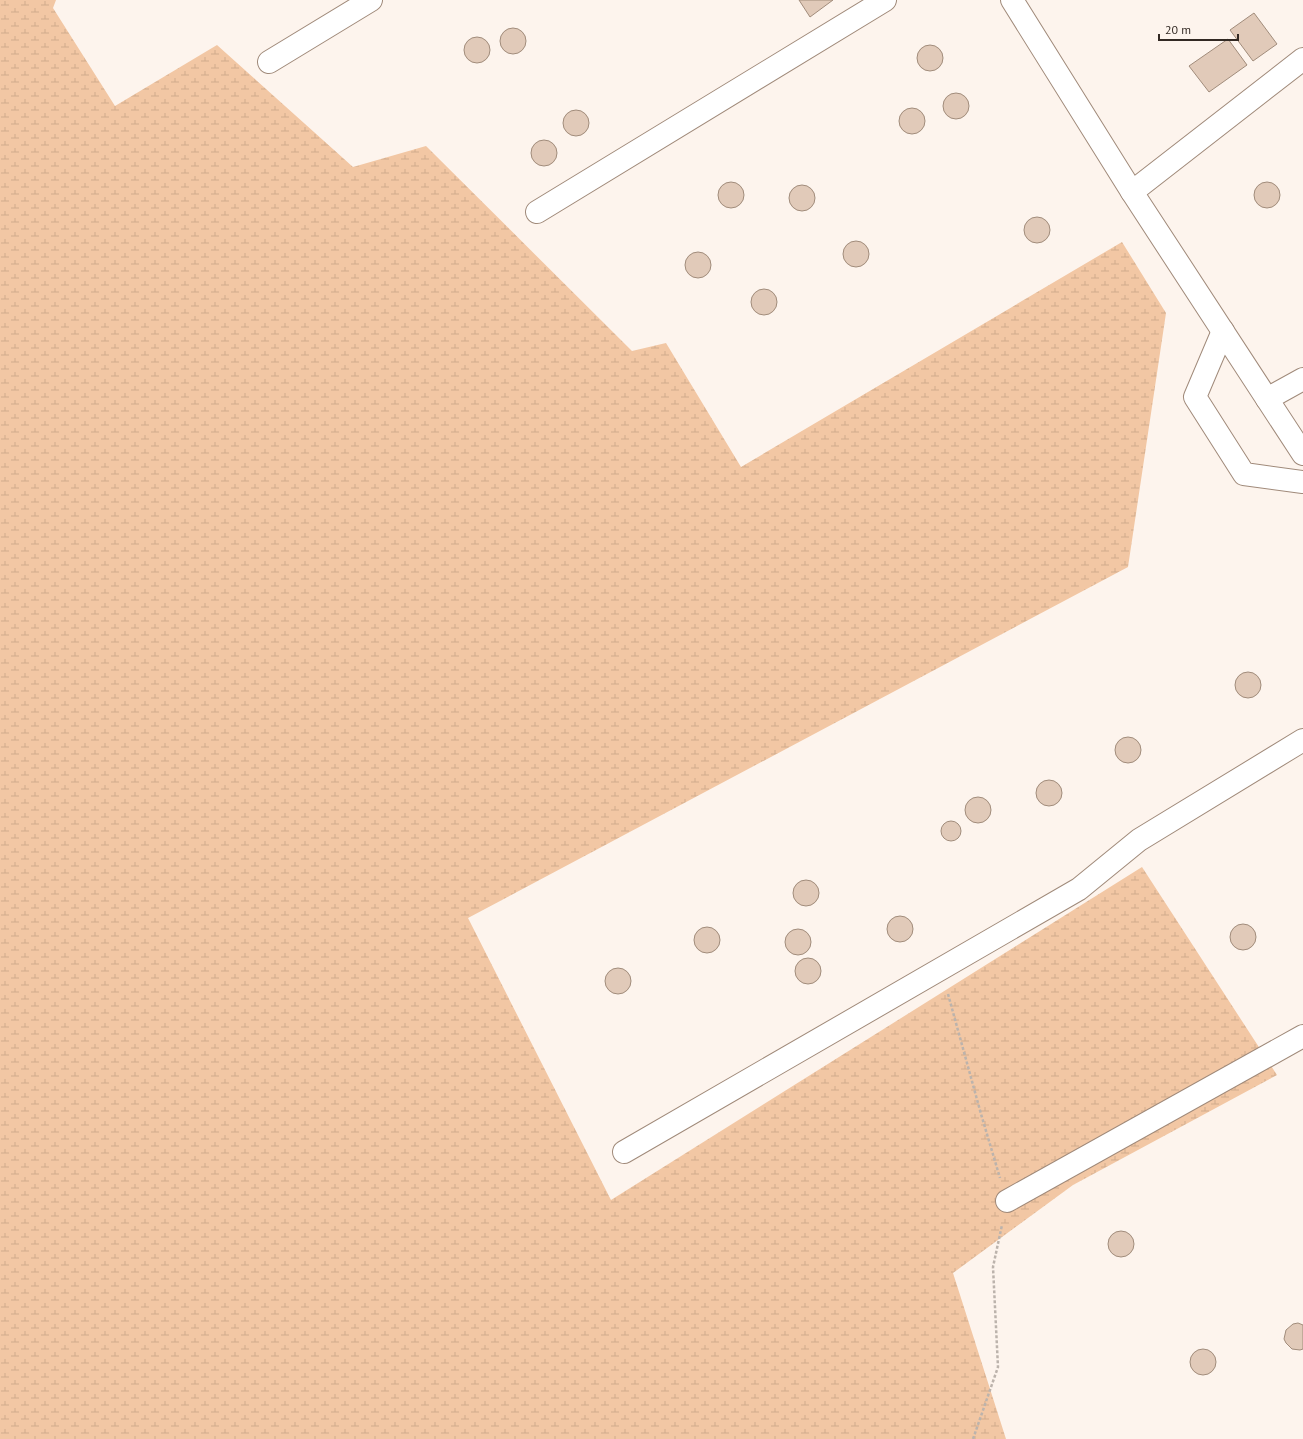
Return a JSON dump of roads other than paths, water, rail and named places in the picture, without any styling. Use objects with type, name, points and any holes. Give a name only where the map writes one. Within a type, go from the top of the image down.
[{"type":"street","points":[[269,62],[371,0]]},
{"type":"street","points":[[537,212],[885,0]]},
{"type":"street","points":[[1012,0],[1132,192],[1303,454]]},
{"type":"street","points":[[1132,192],[1303,59]]},
{"type":"street","points":[[1223,331],[1195,397],[1244,474],[1303,482]]},
{"type":"street","points":[[1267,399],[1303,379]]},
{"type":"street","points":[[624,1152],[1079,889],[1139,840],[1303,740]]},
{"type":"street","points":[[1007,1201],[1303,1036]]}]
